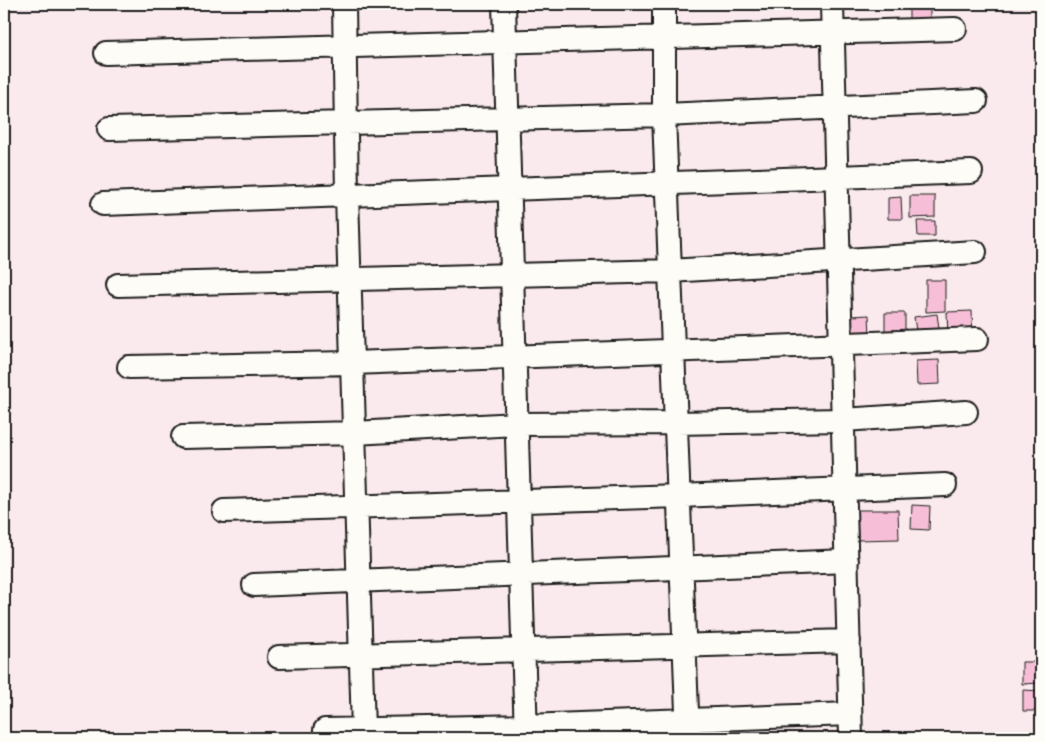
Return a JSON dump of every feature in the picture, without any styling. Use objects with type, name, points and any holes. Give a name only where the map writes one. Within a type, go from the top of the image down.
[{"type":"street","points":[[344,4],[347,195],[363,730]]},
{"type":"street","points":[[504,4],[526,732]]},
{"type":"street","points":[[664,4],[664,115],[688,729]]},
{"type":"street","points":[[832,4],[851,738]]},
{"type":"street","points":[[106,53],[955,29]]},
{"type":"street","points":[[109,129],[664,115],[976,101]]},
{"type":"street","points":[[103,204],[972,172]]},
{"type":"street","points":[[118,285],[670,271],[975,252]]},
{"type":"street","points":[[129,367],[353,363],[977,339]]},
{"type":"street","points":[[183,438],[355,433],[516,424],[843,420],[966,412]]},
{"type":"street","points":[[224,511],[945,485]]},
{"type":"street","points":[[254,585],[847,561]]},
{"type":"street","points":[[279,657],[849,641]]},
{"type":"street","points":[[325,730],[526,732],[688,729],[850,714]]},
{"type":"building","points":[[909,4],[930,4],[930,24],[909,25]]},
{"type":"building","points":[[910,196],[935,196],[935,217],[910,218]]},
{"type":"building","points":[[901,197],[902,219],[888,219],[888,198]]},
{"type":"building","points":[[917,221],[935,221],[935,236],[918,236]]},
{"type":"building","points":[[926,280],[945,280],[945,311],[926,312]]},
{"type":"building","points":[[972,311],[973,337],[948,337],[947,312]]},
{"type":"building","points":[[885,313],[905,313],[905,336],[885,336]]},
{"type":"building","points":[[937,314],[940,335],[917,338],[914,317]]},
{"type":"building","points":[[869,315],[870,335],[853,335],[852,316]]},
{"type":"building","points":[[939,360],[940,384],[917,385],[916,361]]},
{"type":"building","points":[[912,505],[930,506],[929,530],[911,529]]},
{"type":"building","points":[[857,510],[898,510],[899,539],[858,540]]},
{"type":"building","points":[[1022,662],[1041,662],[1041,683],[1022,684]]},
{"type":"building","points":[[1023,690],[1041,691],[1041,711],[1023,711]]},
{"type":"building","points":[[1020,736],[1041,736],[1041,738],[1020,738]]}]
